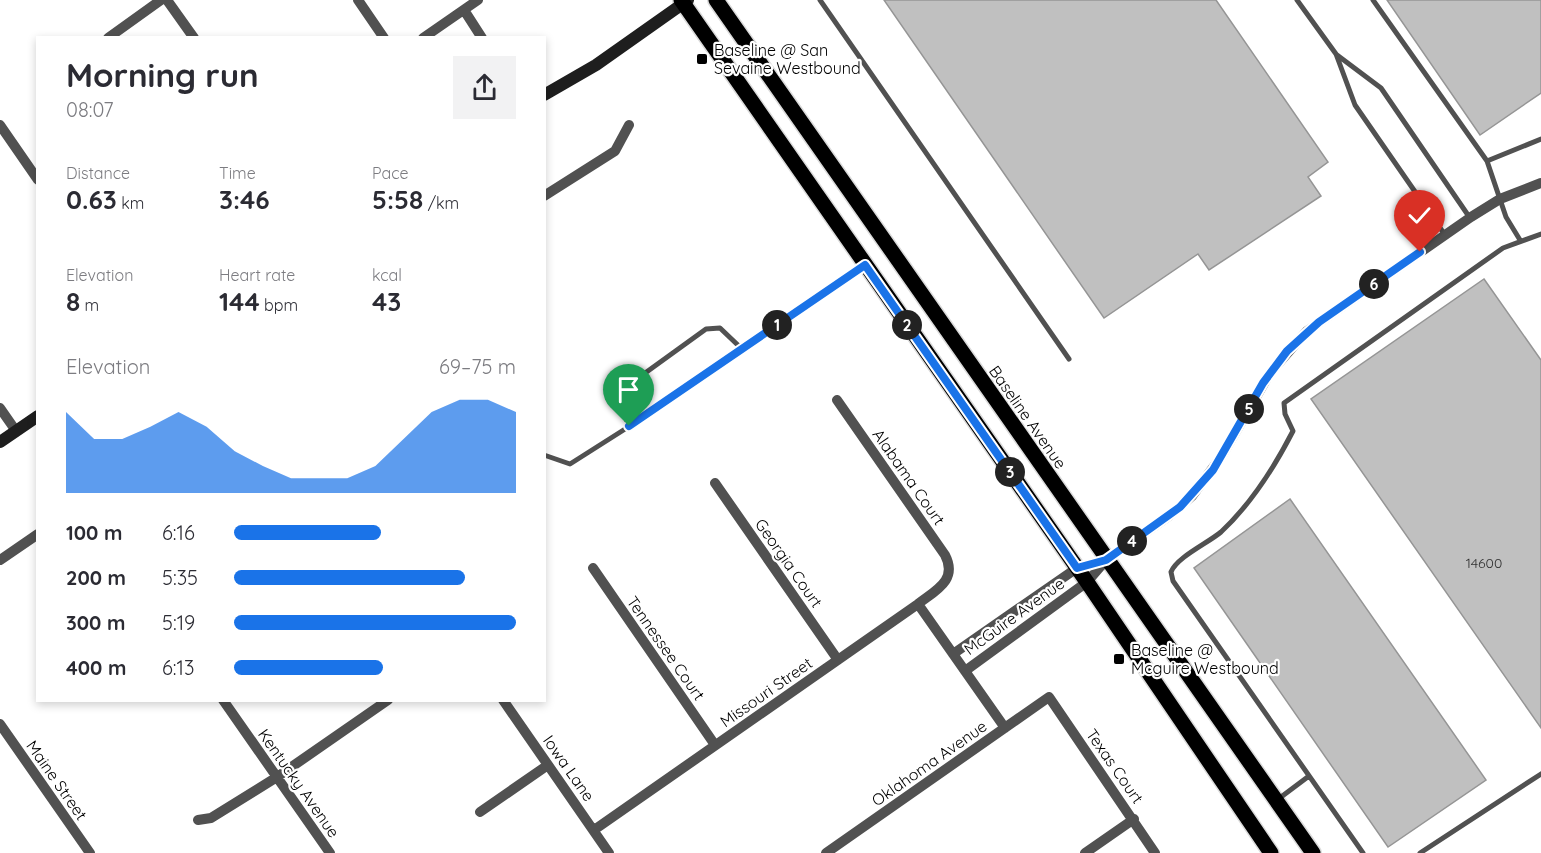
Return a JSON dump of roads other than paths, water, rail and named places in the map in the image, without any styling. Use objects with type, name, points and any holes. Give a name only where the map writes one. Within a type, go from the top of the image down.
[{"type":"main road","name":"Baseline Avenue","points":[[716,0],[1313,853]]},
{"type":"main road","points":[[684,1],[1087,582],[1271,853]]},
{"type":"street","points":[[111,36],[161,0]]},
{"type":"street","points":[[167,0],[193,36]]},
{"type":"street","points":[[358,0],[383,36]]},
{"type":"street","points":[[426,36],[478,0]]},
{"type":"street","points":[[546,94],[596,65],[684,1]]},
{"type":"street","points":[[464,10],[481,36]]},
{"type":"street","points":[[0,125],[36,177]]},
{"type":"street","points":[[546,195],[615,151],[629,125]]},
{"type":"street","name":"McGuire Avenue","points":[[965,671],[1087,582],[1106,560],[1174,512],[1204,483],[1270,373],[1297,340],[1319,322],[1470,218],[1500,199],[1541,183]]},
{"type":"street","name":"Alabama Court","points":[[837,400],[945,555],[951,573]]},
{"type":"street","points":[[0,408],[16,431]]},
{"type":"street","points":[[0,442],[36,417]]},
{"type":"street","name":"Georgia Court","points":[[715,483],[838,660]]},
{"type":"street","points":[[0,560],[36,535]]},
{"type":"street","name":"McGuire Avenue","points":[[953,654],[1077,568],[1106,560]]},
{"type":"street","name":"Tennessee Court","points":[[593,568],[715,745]]},
{"type":"street","name":"Missouri Street","points":[[594,830],[918,604],[940,588],[951,573]]},
{"type":"street","points":[[918,604],[1005,728]]},
{"type":"street","name":"Oklahoma Avenue","points":[[826,853],[1049,697]]},
{"type":"street","name":"Texas Court","points":[[1049,697],[1155,853]]},
{"type":"street","name":"Kentucky Avenue","points":[[224,702],[330,853]]},
{"type":"street","points":[[198,820],[211,818],[277,777],[385,702]]},
{"type":"street","name":"Iowa Lane","points":[[504,702],[609,853]]},
{"type":"street","name":"Maine Street","points":[[0,724],[90,853]]},
{"type":"street","points":[[480,812],[548,765]]},
{"type":"street","points":[[1085,853],[1134,819]]},
{"type":"lane","points":[[820,0],[1069,359]]},
{"type":"lane","points":[[1297,0],[1336,54],[1355,105],[1445,235]]},
{"type":"lane","points":[[1373,0],[1487,161],[1500,199],[1520,240]]},
{"type":"lane","points":[[1336,54],[1381,88],[1470,218]]},
{"type":"lane","points":[[1487,161],[1541,139]]},
{"type":"lane","points":[[1363,853],[1173,580],[1171,572],[1176,564],[1222,531],[1264,479],[1293,430],[1284,414],[1284,403],[1503,248],[1541,234]]},
{"type":"lane","points":[[546,455],[570,464],[865,265]]},
{"type":"lane","points":[[629,426],[619,400],[623,389],[706,329],[720,328],[742,349]]},
{"type":"lane","points":[[1420,853],[1541,774]]},
{"type":"lane","points":[[1276,801],[1309,776]]},
{"type":"place","name":"Baseline @ San Sevaine Westbound","points":[[702,59]]},
{"type":"place","name":"Baseline @ Mcguire Westbound","points":[[1119,659]]}]
